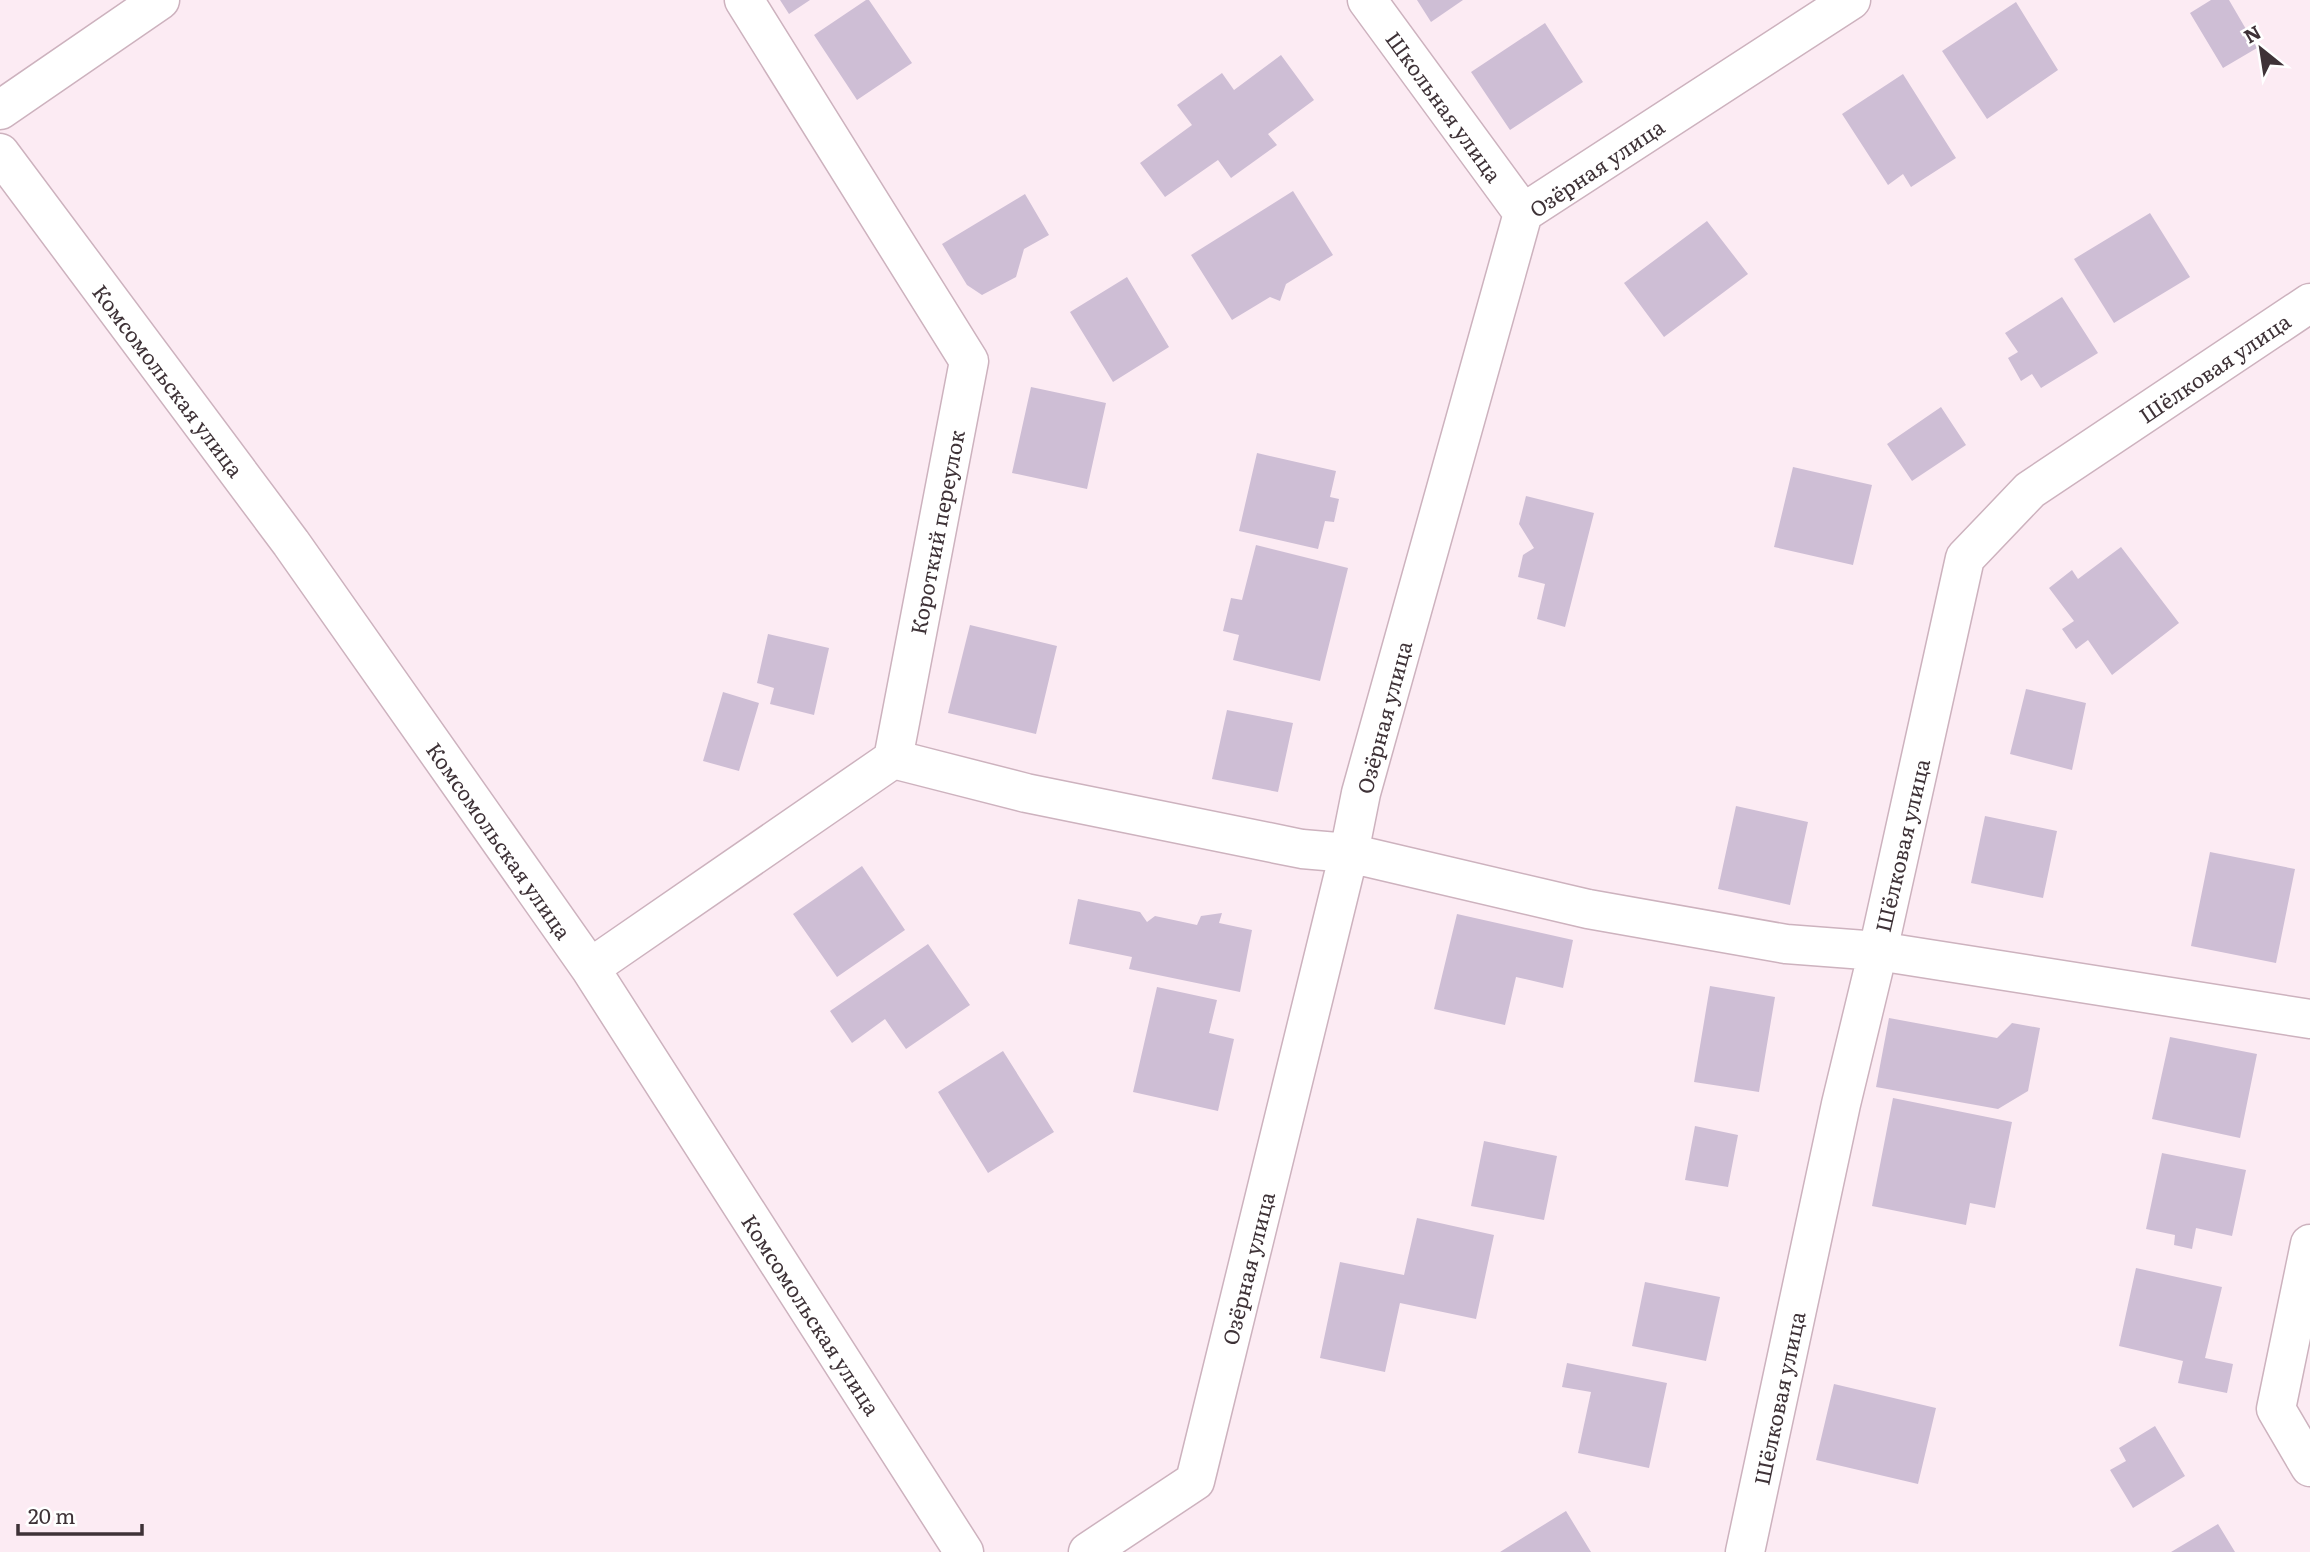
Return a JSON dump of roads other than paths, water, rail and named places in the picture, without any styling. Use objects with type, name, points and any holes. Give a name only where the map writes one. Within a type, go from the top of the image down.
[{"type":"street","points":[[0,110],[160,0]]},
{"type":"street","name":"Короткий переулок","points":[[744,0],[969,361],[893,759]]},
{"type":"street","name":"Школьная улица","points":[[1367,0],[1523,213]]},
{"type":"street","name":"Озёрная улица","points":[[1088,1552],[1195,1481],[1349,853],[1361,793],[1523,213],[1851,0]]},
{"type":"street","name":"Комсомольская улица","points":[[0,153],[291,543],[590,968],[964,1552]]},
{"type":"street","name":"Шёлковая улица","points":[[1745,1552],[1841,1104],[1878,951],[1965,558],[2030,490],[2310,303]]},
{"type":"street","points":[[590,968],[893,759],[1026,793],[1302,849],[1349,853],[1588,909],[1786,944],[1878,951],[2310,1019]]},
{"type":"street","points":[[2310,1244],[2276,1409],[2310,1467]]}]
